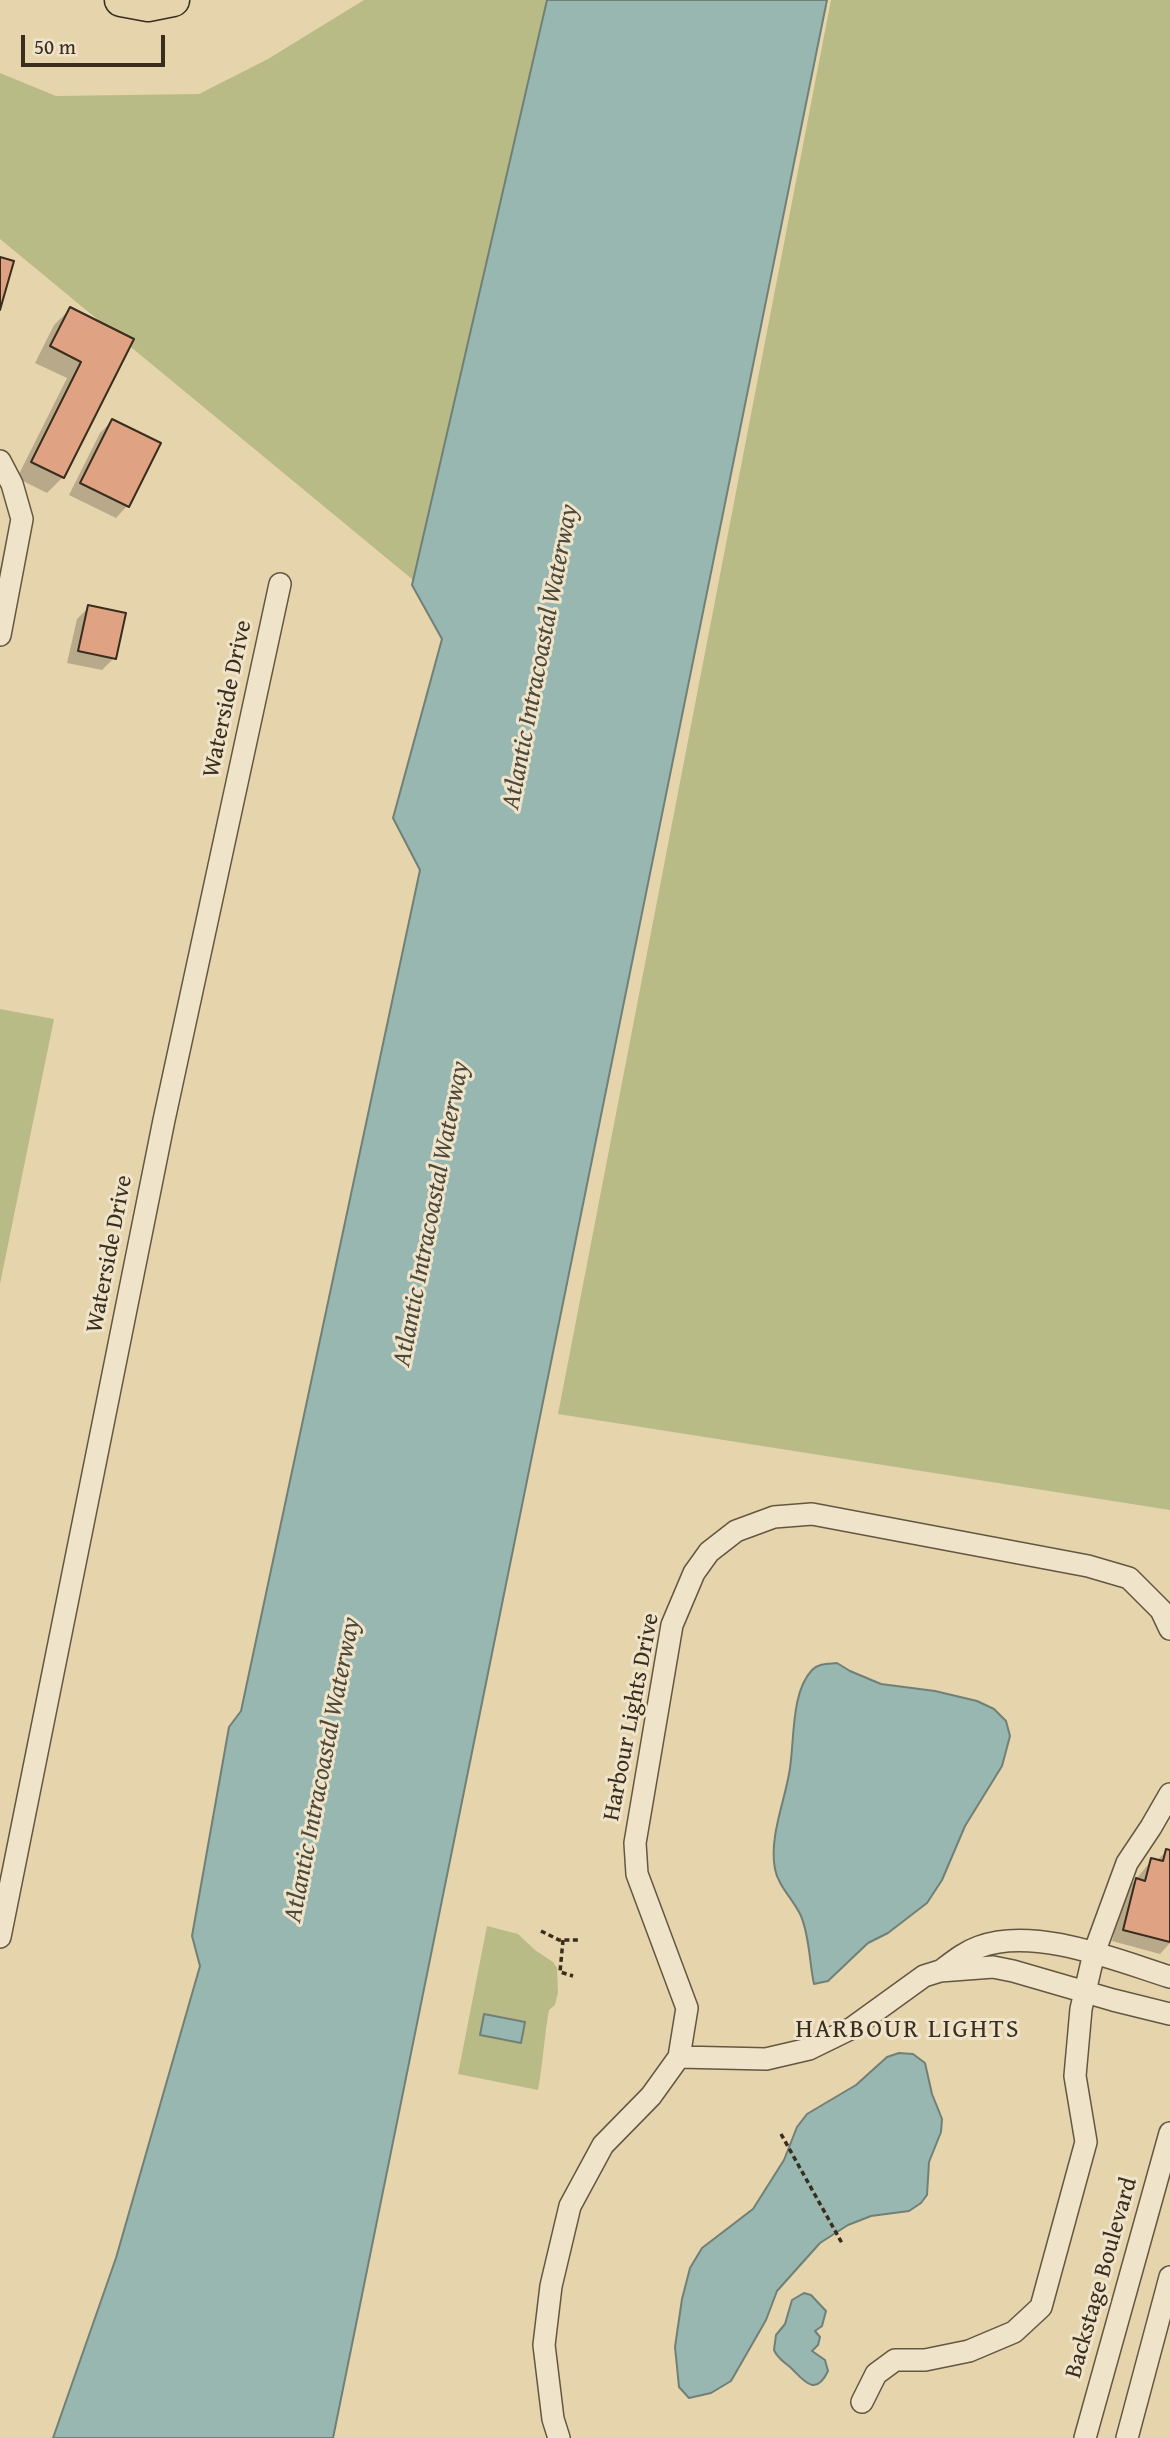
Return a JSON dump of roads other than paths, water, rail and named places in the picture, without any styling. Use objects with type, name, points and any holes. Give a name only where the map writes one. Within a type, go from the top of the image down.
[{"type":"highway","points":[[121,0],[148,5],[173,0]]},
{"type":"street","points":[[0,461],[12,484],[22,519],[0,635]]},
{"type":"street","name":"Waterside Drive","points":[[0,1937],[164,1120],[280,584]]},
{"type":"street","name":"Harbour Lights Drive","points":[[559,2438],[553,2419],[544,2345],[551,2286],[570,2206],[603,2145],[651,2095],[679,2057],[687,2008],[637,1874],[635,1843],[672,1625],[694,1573],[709,1552],[736,1531],[774,1517],[812,1514],[1088,1566],[1129,1578],[1161,1611],[1170,1629]]},
{"type":"street","points":[[862,2402],[876,2374],[895,2360],[925,2360],[969,2351],[1014,2332],[1041,2307],[1086,2142],[1075,2076],[1081,2009],[1094,1953],[1126,1863],[1170,1794]]},
{"type":"street","points":[[940,1971],[966,1953],[998,1942],[1070,1946],[1170,1977]]},
{"type":"street","points":[[679,2057],[766,2059],[809,2049],[852,2028],[924,1976],[940,1971],[993,1967],[1170,2014]]},
{"type":"street","name":"Backstage Boulevard","points":[[1085,2438],[1170,2133]]},
{"type":"street","points":[[1126,2438],[1170,2277]]},
{"type":"water","name":"Atlantic Intracoastal Waterway","points":[[547,0],[827,0],[333,2438],[53,2438],[116,2258],[200,1966],[192,1936],[229,1727],[241,1711],[420,870],[393,818],[442,639],[412,585]]},
{"type":"water","points":[[837,1663],[881,1684],[935,1691],[977,1701],[994,1709],[1006,1721],[1010,1736],[1002,1766],[965,1826],[942,1880],[927,1903],[888,1933],[868,1943],[828,1981],[814,1984],[804,1924],[777,1875],[774,1845],[789,1774],[794,1719],[800,1692],[812,1670],[824,1664]]},
{"type":"water","points":[[484,2014],[525,2022],[521,2043],[480,2035]]},
{"type":"water","points":[[899,2053],[913,2054],[925,2063],[932,2094],[942,2119],[941,2132],[929,2162],[927,2195],[909,2211],[871,2216],[848,2225],[820,2243],[777,2291],[766,2320],[731,2381],[711,2393],[689,2398],[679,2387],[675,2347],[690,2268],[702,2248],[753,2209],[784,2160],[797,2127],[807,2114],[856,2085],[887,2057]]},
{"type":"water","points":[[804,2293],[811,2295],[826,2311],[822,2326],[815,2331],[820,2337],[818,2345],[812,2351],[825,2360],[828,2371],[818,2384],[813,2385],[779,2358],[774,2350],[776,2335],[785,2324],[792,2300]]},
{"type":"district","name":"HARBOUR LIGHTS","points":[[908,2030]]}]
